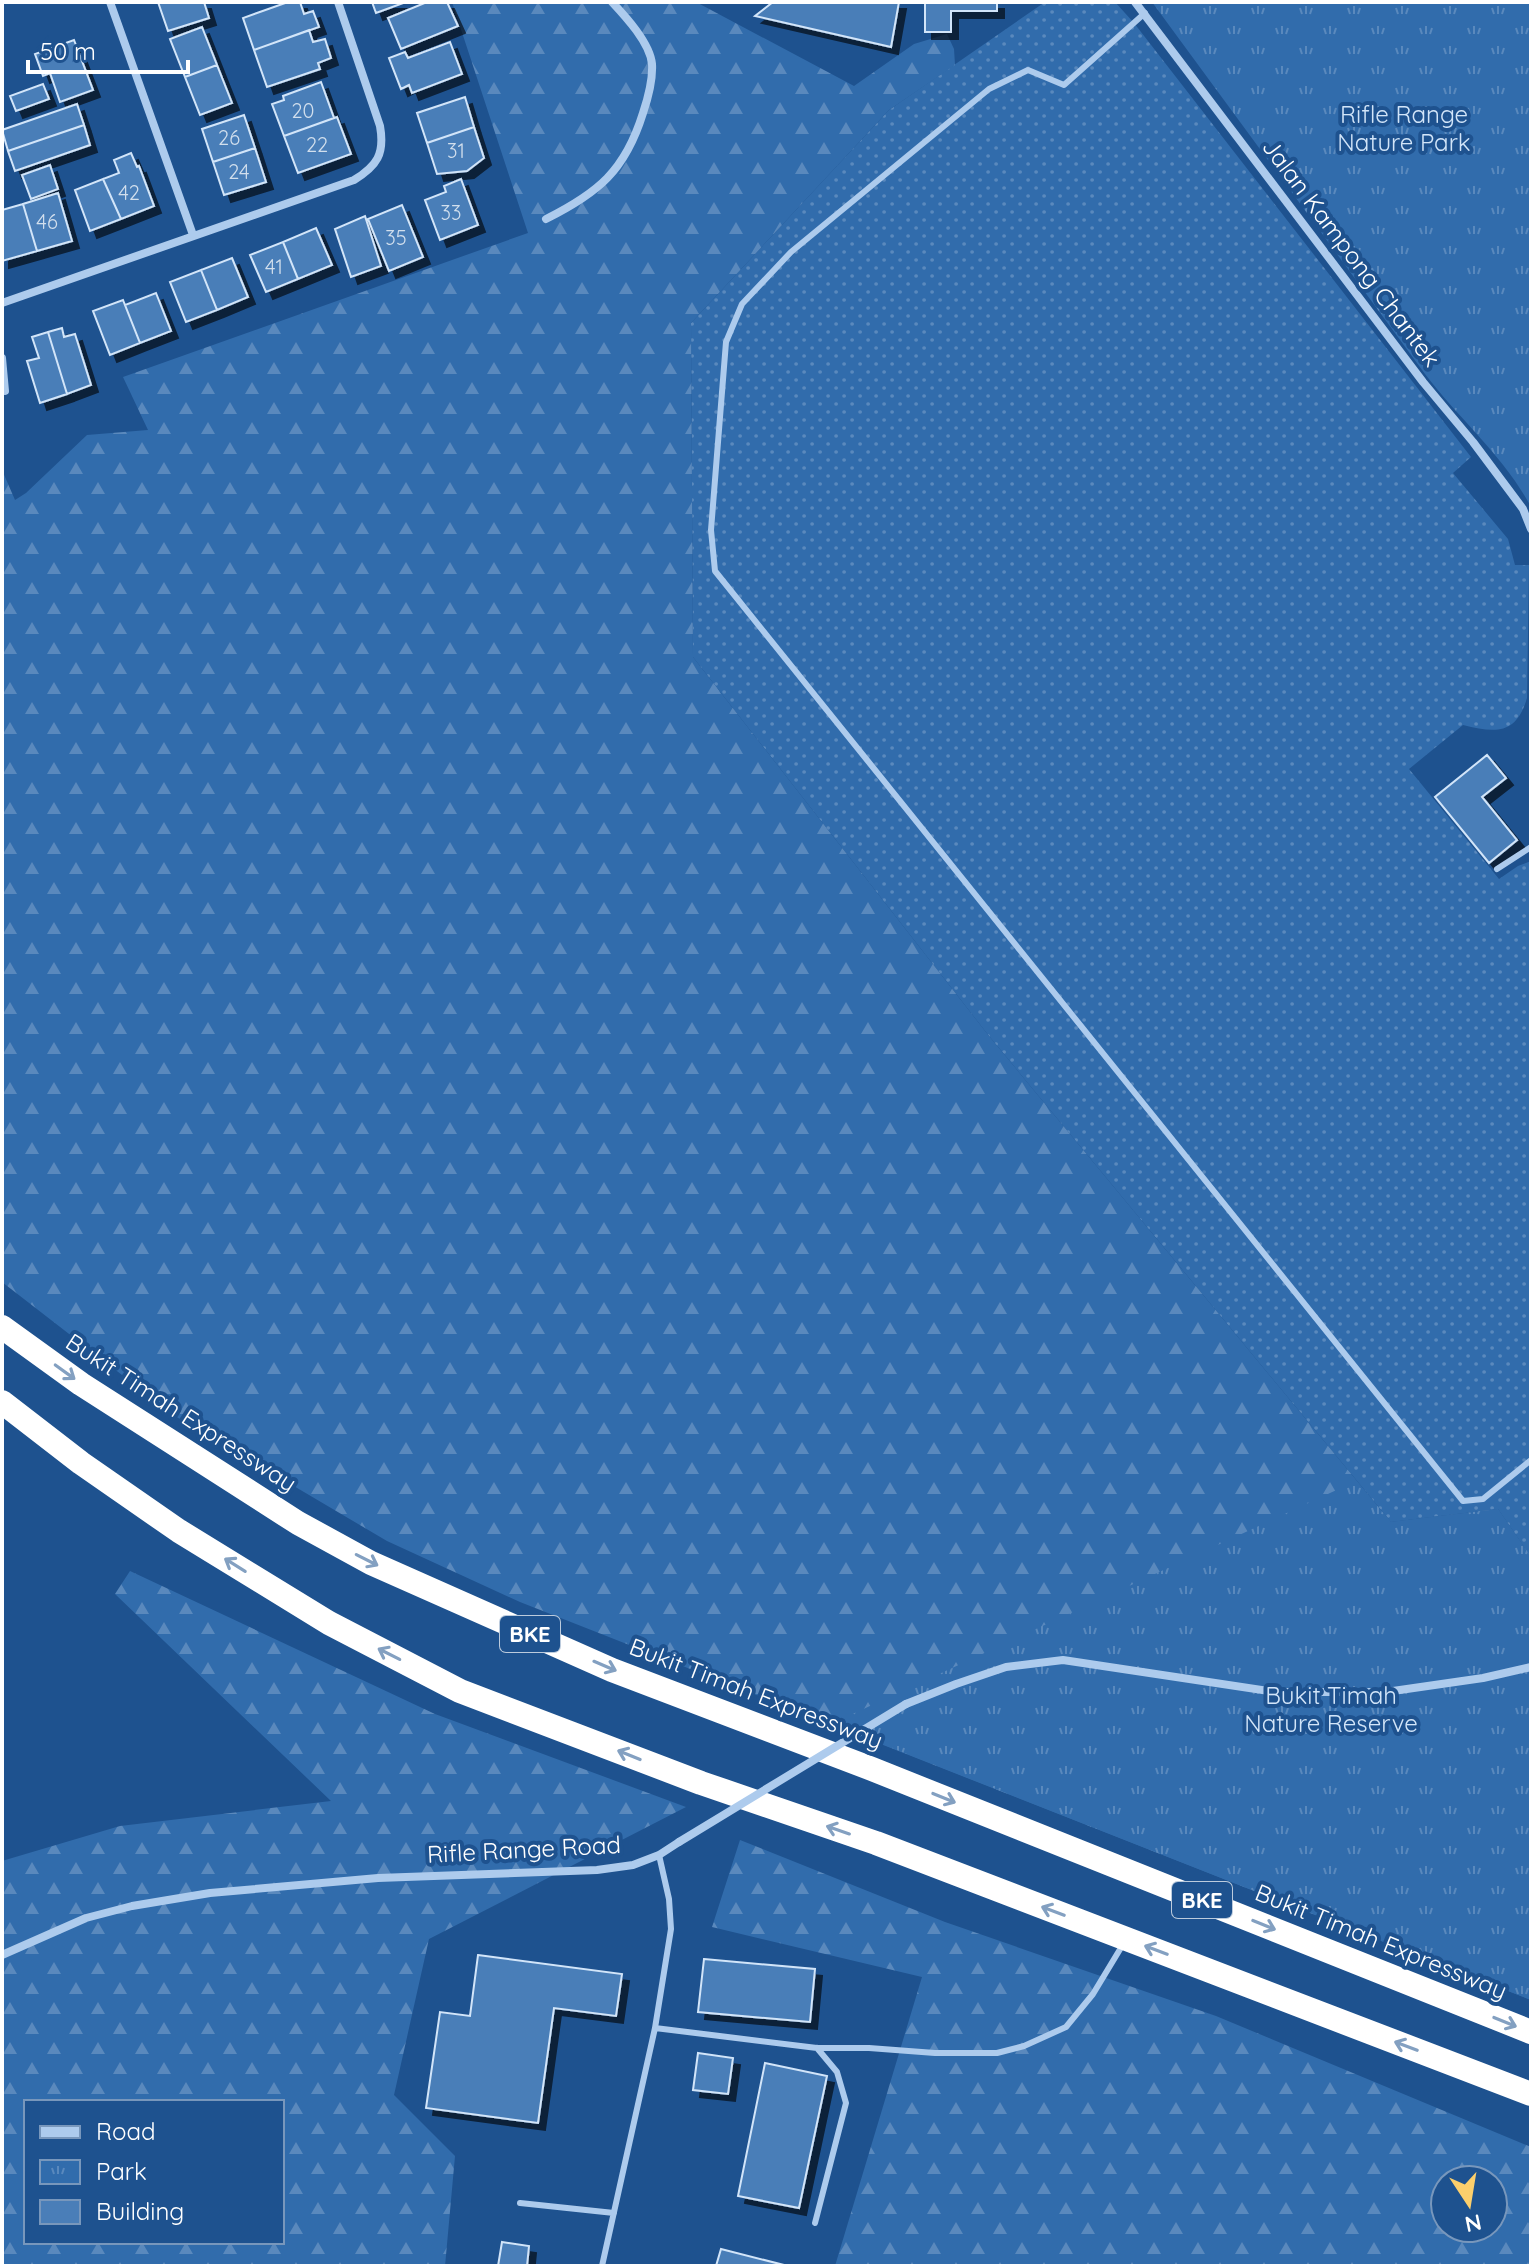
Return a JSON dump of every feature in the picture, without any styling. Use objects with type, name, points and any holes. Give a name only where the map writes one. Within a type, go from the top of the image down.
[{"type":"highway","name":"Bukit Timah Expressway","points":[[2,1327],[81,1384],[298,1523],[371,1563],[612,1670],[872,1769],[1531,2032]]},
{"type":"highway","points":[[2,1402],[14,1417],[179,1531],[329,1623],[460,1691],[701,1783],[876,1843],[1531,2094]]},
{"type":"street","points":[[110,2],[193,235]]},
{"type":"street","points":[[2,303],[354,180],[370,169],[377,161],[382,139],[380,126],[338,2]]},
{"type":"street","points":[[546,219],[581,201],[618,168],[638,131],[649,95],[652,62],[636,27],[612,2]]},
{"type":"street","name":"Jalan Kampong Chantek","points":[[1135,2],[1423,382],[1473,442],[1523,509],[1531,529]]},
{"type":"street","points":[[2,358],[5,391]]},
{"type":"street","name":"Rifle Range Road","points":[[2,1955],[86,1918],[132,1906],[210,1893],[378,1878],[597,1870],[633,1865],[659,1855],[906,1704],[1006,1667],[1063,1660],[1275,1692],[1386,1692],[1483,1678],[1531,1667]]},
{"type":"lane","points":[[1145,13],[1064,85],[1028,70],[989,89],[791,252],[742,304],[726,342],[711,530],[715,571],[1463,1501],[1483,1499],[1531,1460]]},
{"type":"lane","points":[[1497,869],[1531,847]]},
{"type":"lane","points":[[602,2266],[655,2028],[671,1929],[669,1899],[659,1855]]},
{"type":"lane","points":[[655,2028],[817,2048],[997,2053],[1024,2046],[1066,2027],[1093,1994],[1126,1939]]},
{"type":"lane","points":[[815,2223],[846,2103],[837,2072],[817,2048]]},
{"type":"lane","points":[[520,2203],[614,2213]]},
{"type":"green space","points":[[452,2],[696,2],[854,86],[914,44],[947,34],[954,49],[955,65],[889,110],[691,323],[693,657],[989,1036],[1391,1522],[1498,1509],[1531,1557],[1531,2000],[520,1602],[387,1541],[175,1416],[2,1282],[2,470],[15,500],[87,435],[148,430],[123,377],[528,233]]},
{"type":"green space","points":[[1045,2],[1115,2],[1134,23],[1471,457],[1453,473],[1508,539],[1515,565],[1529,565],[1527,698],[1517,719],[1511,725],[1495,730],[1463,725],[1409,769],[1499,879],[1531,861],[1531,1557],[1498,1509],[1391,1522],[989,1036],[693,657],[691,323],[889,110]]},
{"type":"green space","name":"Rifle Range Nature Park","points":[[1152,2],[1531,2],[1531,507],[1495,454],[1425,374]]},
{"type":"green space","name":"Bukit Timah Nature Reserve","points":[[1356,1481],[1391,1522],[1498,1509],[1531,1557],[1531,2000],[831,1724]]},
{"type":"green space","points":[[130,1571],[435,1714],[686,1807],[429,1939],[394,2095],[455,2156],[445,2266],[2,2266],[2,1861],[120,1826],[331,1801],[115,1594]]},
{"type":"green space","points":[[740,1840],[945,1922],[1216,2016],[1531,2147],[1531,2266],[835,2266],[922,1977],[712,1927]]},
{"type":"building","points":[[158,2],[204,2],[209,18],[168,31]]},
{"type":"building","points":[[288,2],[300,2],[304,14],[313,11],[319,27],[254,50],[243,18]]},
{"type":"building","points":[[372,2],[406,2],[376,13]]},
{"type":"building","points":[[427,2],[447,2],[458,26],[401,49],[388,18]]},
{"type":"building","points":[[773,2],[899,2],[891,47],[755,16]]},
{"type":"building","points":[[925,2],[997,2],[997,11],[951,11],[951,32],[925,32]]},
{"type":"building","points":[[202,27],[217,65],[185,77],[170,39]]},
{"type":"building","points":[[309,30],[313,42],[325,39],[331,58],[318,63],[320,69],[267,87],[254,50]]},
{"type":"building","points":[[74,40],[93,90],[60,102],[50,73],[43,76],[35,54]]},
{"type":"building","points":[[450,42],[462,74],[412,93],[409,85],[401,89],[389,58],[405,52],[408,58]]},
{"type":"building","points":[[217,65],[232,103],[200,115],[185,77]]},
{"type":"building","points":[[321,82],[334,118],[284,136],[272,104],[284,100],[283,96]]},
{"type":"building","points":[[43,84],[49,99],[16,111],[10,96]]},
{"type":"building","points":[[465,97],[474,127],[427,143],[417,113]]},
{"type":"building","points":[[77,104],[84,125],[8,151],[2,130]]},
{"type":"building","points":[[244,115],[255,148],[213,162],[202,129]]},
{"type":"building","points":[[337,117],[351,154],[298,173],[284,136]]},
{"type":"building","points":[[84,125],[90,145],[15,171],[8,151]]},
{"type":"building","points":[[474,127],[484,158],[467,171],[437,174],[427,143]]},
{"type":"building","points":[[255,148],[266,182],[224,195],[213,162]]},
{"type":"building","points":[[131,153],[154,206],[121,219],[103,179],[119,173],[114,160]]},
{"type":"building","points":[[50,165],[58,189],[31,199],[22,175]]},
{"type":"building","points":[[103,179],[121,219],[90,231],[75,190]]},
{"type":"building","points":[[461,179],[478,225],[440,240],[425,200],[446,192],[444,186]]},
{"type":"building","points":[[58,193],[72,241],[37,251],[23,204]]},
{"type":"building","points":[[23,204],[37,251],[2,261],[2,210]]},
{"type":"building","points":[[402,205],[423,257],[389,271],[368,219]]},
{"type":"building","points":[[365,216],[381,266],[351,277],[335,229]]},
{"type":"building","points":[[316,228],[332,265],[298,279],[283,242]]},
{"type":"building","points":[[283,242],[298,279],[266,292],[250,255]]},
{"type":"building","points":[[232,258],[248,297],[217,310],[201,270]]},
{"type":"building","points":[[201,270],[217,310],[186,322],[170,282]]},
{"type":"building","points":[[156,293],[171,331],[140,343],[125,305]]},
{"type":"building","points":[[123,300],[140,343],[110,355],[93,311]]},
{"type":"building","points":[[62,328],[64,337],[75,334],[91,385],[67,394],[48,332]]},
{"type":"building","points":[[48,332],[67,394],[40,403],[27,361],[39,358],[32,337]]},
{"type":"building","points":[[1487,755],[1506,778],[1482,797],[1517,840],[1489,863],[1435,797]]},
{"type":"building","points":[[478,1955],[622,1974],[616,2016],[554,2008],[538,2123],[426,2108],[440,2012],[470,2016]]},
{"type":"building","points":[[704,1959],[815,1969],[810,2022],[698,2012]]},
{"type":"building","points":[[698,2053],[733,2058],[728,2094],[693,2090]]},
{"type":"building","points":[[765,2063],[827,2076],[799,2208],[738,2196]]},
{"type":"building","points":[[502,2242],[529,2246],[527,2266],[498,2266]]},
{"type":"building","points":[[721,2249],[788,2266],[716,2266]]}]
